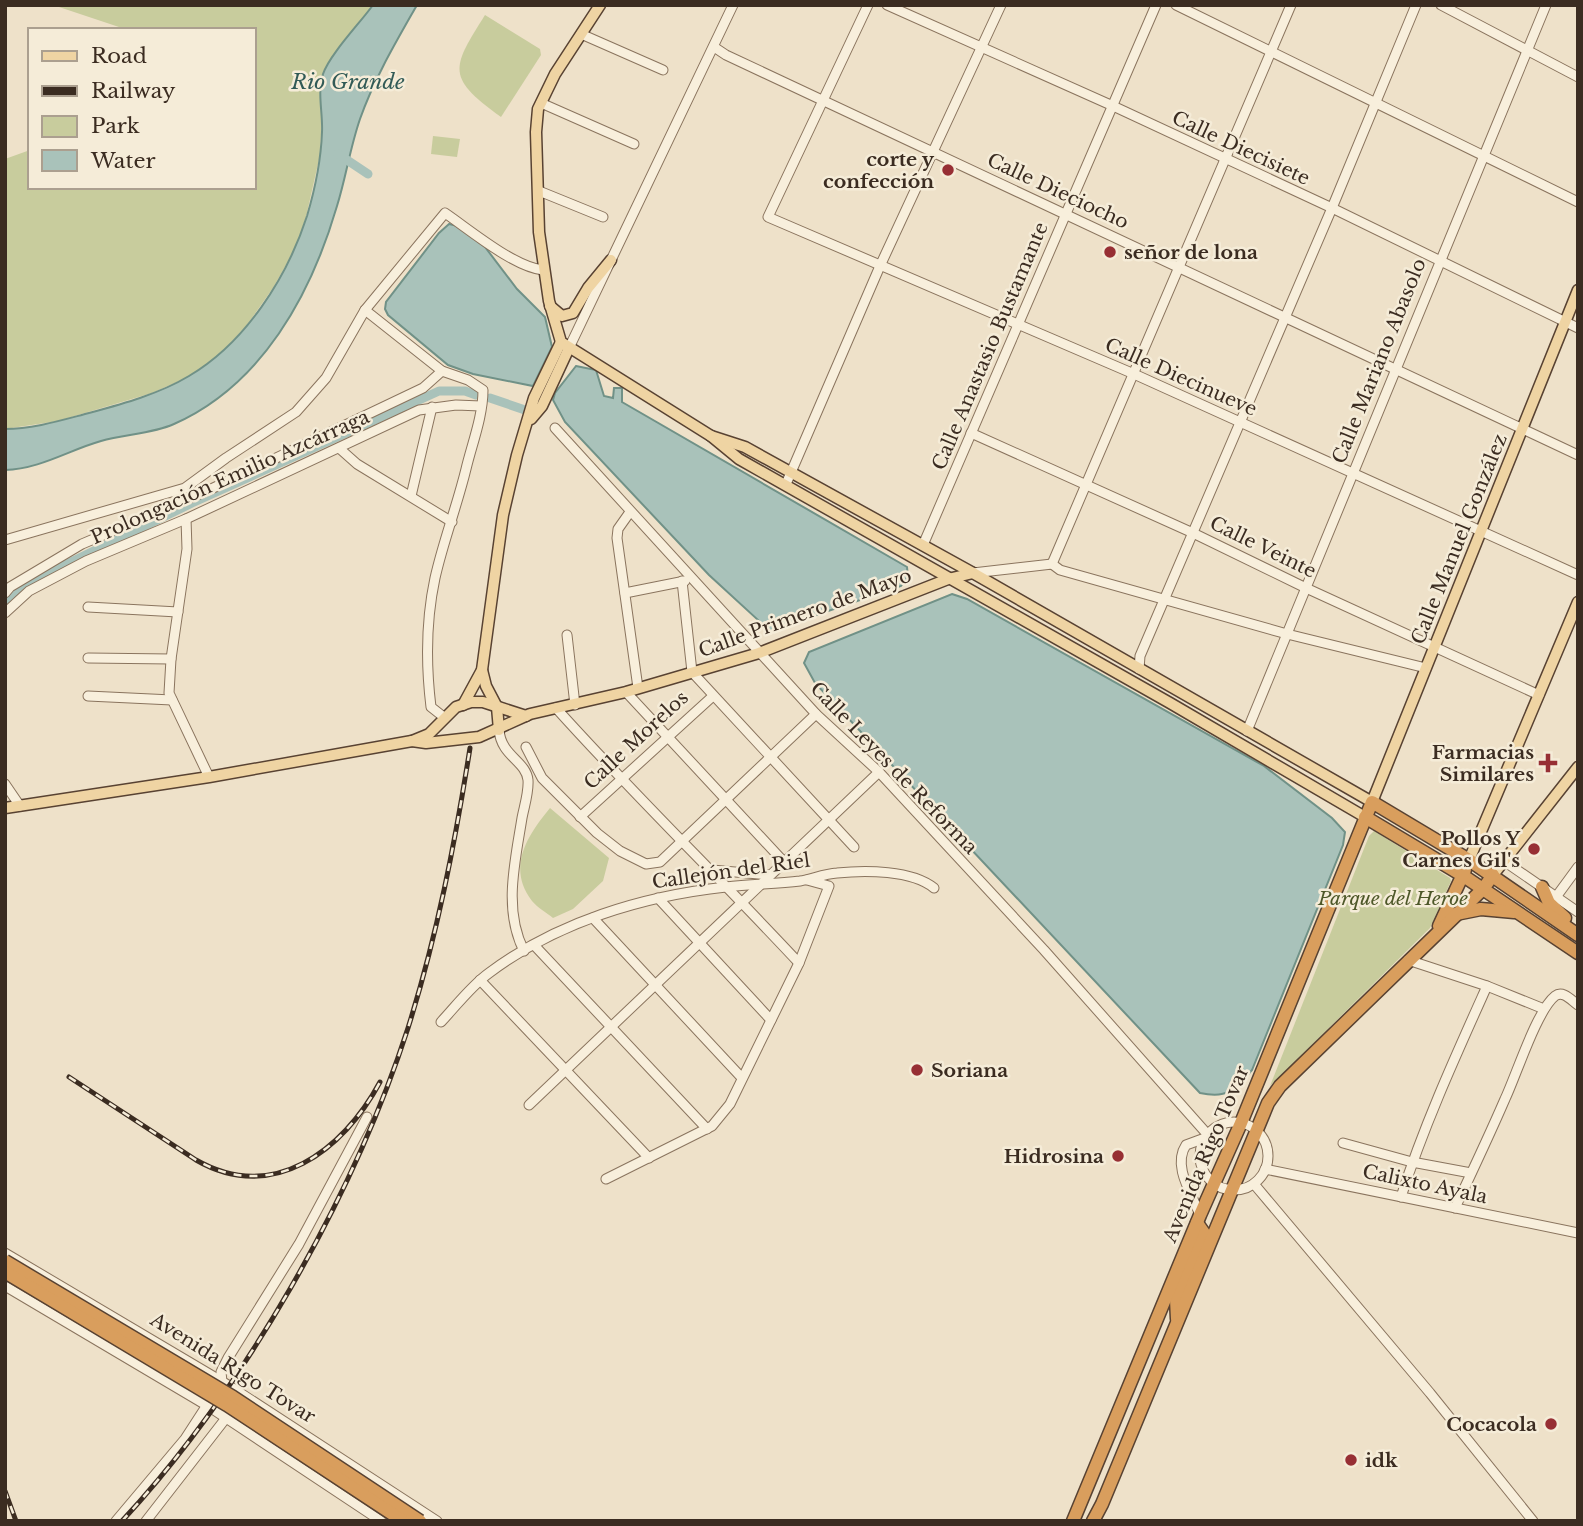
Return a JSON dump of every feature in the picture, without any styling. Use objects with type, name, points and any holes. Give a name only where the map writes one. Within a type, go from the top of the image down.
[{"type":"highway","name":"Avenida Rigo Tovar","points":[[1073,1521],[1241,1123],[1372,802]]},
{"type":"highway","points":[[1372,802],[1493,875],[1578,932]]},
{"type":"highway","points":[[1365,817],[1462,875],[1578,953]]},
{"type":"highway","points":[[1436,932],[1469,860]]},
{"type":"highway","name":"Avenida Rigo Tovar","points":[[1093,1521],[1268,1103],[1280,1086],[1483,889],[1493,875]]},
{"type":"highway","points":[[1542,887],[1549,903],[1578,932]]},
{"type":"highway","points":[[1456,914],[1481,909],[1521,914]]},
{"type":"highway","points":[[1178,1323],[1176,1299],[1203,1240],[1199,1219]]},
{"type":"highway","name":"Avenida Rigo Tovar","points":[[5,1261],[233,1397],[420,1521]]},
{"type":"highway","name":"Avenida Rigo Tovar","points":[[5,1272],[227,1405],[403,1521]]},
{"type":"highway","points":[[1129,1387],[1146,1394]]},
{"type":"main road","points":[[600,5],[555,74],[541,103],[536,132],[543,270],[550,306],[565,345],[711,436],[739,459],[1159,696],[1365,817]]},
{"type":"main road","points":[[550,306],[562,316],[573,313],[588,288],[611,260]]},
{"type":"main road","name":"Calle Manuel González","points":[[1372,802],[1578,290]]},
{"type":"main road","points":[[463,705],[482,670],[503,515],[517,455],[534,398],[565,345]]},
{"type":"main road","points":[[711,436],[744,447],[923,545],[1372,802]]},
{"type":"main road","points":[[925,566],[929,575],[927,588]]},
{"type":"main road","name":"Calle Primero de Mayo","points":[[412,741],[426,743],[479,737],[526,716],[626,692],[759,653],[948,579],[973,573]]},
{"type":"main road","points":[[1469,860],[1578,601]]},
{"type":"main road","points":[[482,670],[486,686],[497,707],[499,730]]},
{"type":"main road","points":[[463,705],[483,702],[526,716]]},
{"type":"main road","name":"Calle Primero de Mayo","points":[[5,808],[209,777],[412,741],[429,734],[456,707],[463,705]]},
{"type":"main road","points":[[445,718],[457,739]]},
{"type":"main road","points":[[1493,875],[1578,767]]},
{"type":"street","points":[[565,345],[611,260],[733,5]]},
{"type":"street","points":[[824,101],[868,5]]},
{"type":"street","name":"Calle Diecisiete","points":[[887,5],[1332,208],[1578,328]]},
{"type":"street","points":[[786,484],[880,266],[1001,5]]},
{"type":"street","name":"Calle Anastasio Bustamante","points":[[923,545],[1156,5]]},
{"type":"street","points":[[1176,5],[1578,202]]},
{"type":"street","points":[[1052,564],[1291,5]]},
{"type":"street","points":[[1139,669],[1140,656],[1416,5]]},
{"type":"street","points":[[1441,5],[1578,77]]},
{"type":"street","name":"Calle Mariano Abasolo","points":[[1247,731],[1546,5]]},
{"type":"street","points":[[581,34],[663,70]]},
{"type":"street","name":"Calle Dieciocho","points":[[714,47],[933,153],[1578,455]]},
{"type":"street","name":"Calle Diecinueve","points":[[824,101],[768,217],[1134,374],[1578,575]]},
{"type":"street","points":[[541,103],[634,144]]},
{"type":"street","points":[[538,191],[603,217]]},
{"type":"street","points":[[5,540],[185,488],[296,412],[326,378],[365,310],[444,213],[519,262],[533,269],[543,270]]},
{"type":"street","points":[[365,310],[442,371],[468,380],[483,390],[452,522],[435,579],[430,615],[427,677],[431,708],[445,718]]},
{"type":"street","points":[[5,593],[10,587],[82,544],[209,490],[423,388],[442,371]]},
{"type":"street","name":"Prolongación Emilio Azcárraga","points":[[5,613],[29,590],[86,561],[186,519],[419,410],[432,407],[481,406]]},
{"type":"street","points":[[411,496],[432,407]]},
{"type":"street","name":"Calle Leyes de Reforma","points":[[555,428],[816,715],[879,772],[1044,950],[1206,1136]]},
{"type":"street","name":"Calle Veinte","points":[[971,433],[1193,533],[1539,695]]},
{"type":"street","points":[[339,448],[358,464],[452,522]]},
{"type":"street","points":[[630,512],[618,529],[638,688]]},
{"type":"street","points":[[186,519],[187,549],[169,684],[172,700],[209,777]]},
{"type":"street","points":[[973,573],[1052,564],[1060,570],[1287,634],[1426,668]]},
{"type":"street","points":[[625,593],[693,580]]},
{"type":"street","points":[[682,581],[692,672],[854,847]]},
{"type":"street","points":[[89,607],[178,612]]},
{"type":"street","points":[[567,635],[575,705]]},
{"type":"street","points":[[88,658],[171,659]]},
{"type":"street","points":[[626,692],[783,861]]},
{"type":"street","points":[[88,696],[172,700]]},
{"type":"street","name":"Calle Morelos","points":[[583,815],[713,696]]},
{"type":"street","points":[[556,709],[620,780],[712,870],[799,963]]},
{"type":"street","points":[[526,747],[542,778],[620,851],[646,864],[660,862],[816,715]]},
{"type":"street","points":[[499,730],[502,746],[519,762],[528,779],[512,879],[515,931],[524,951]]},
{"type":"street","points":[[529,1105],[879,772]]},
{"type":"street","points":[[528,779],[542,778]]},
{"type":"street","points":[[5,784],[20,806]]},
{"type":"street","points":[[1504,861],[1578,912]]},
{"type":"street","points":[[1556,897],[1578,867]]},
{"type":"street","points":[[712,870],[770,874]]},
{"type":"street","name":"Callejón del Riel","points":[[441,1022],[480,980],[534,945],[593,918],[658,898],[727,886],[806,880],[835,873],[881,872],[925,881],[934,888]]},
{"type":"street","points":[[606,1179],[707,1129],[730,1104],[799,963],[829,886],[806,880]]},
{"type":"street","points":[[658,898],[771,1020]]},
{"type":"street","points":[[593,918],[742,1079]]},
{"type":"street","points":[[534,945],[707,1129]]},
{"type":"street","points":[[1408,960],[1487,986],[1544,1009]]},
{"type":"street","points":[[480,980],[649,1158]]},
{"type":"street","points":[[1401,1197],[1412,1162],[1487,986]]},
{"type":"street","points":[[1454,1208],[1544,1009],[1560,994],[1578,1005]]},
{"type":"street","points":[[116,1521],[185,1439],[208,1406],[222,1382],[222,1372],[228,1359],[299,1244],[367,1116]]},
{"type":"street","points":[[1199,1219],[1181,1168],[1180,1156],[1186,1145],[1206,1136],[1219,1125],[1241,1123],[1256,1131],[1267,1149],[1265,1169],[1254,1184],[1231,1191],[1206,1178],[1199,1161],[1206,1136]]},
{"type":"street","points":[[1343,1143],[1412,1162],[1471,1173]]},
{"type":"street","name":"Calixto Ayala","points":[[1265,1169],[1578,1233]]},
{"type":"street","points":[[1254,1184],[1430,1393],[1533,1521]]},
{"type":"street","name":"Avenida Rigo Tovar","points":[[5,1253],[222,1382],[437,1521]]},
{"type":"street","points":[[5,1286],[208,1406],[381,1521]]},
{"type":"street","points":[[177,1390],[191,1392],[201,1383],[202,1374],[192,1364]]},
{"type":"street","points":[[253,1436],[254,1423],[262,1414],[280,1418]]},
{"type":"street","points":[[146,1521],[226,1418]]},
{"type":"green space","points":[[53,5],[373,5],[324,72],[320,155],[306,217],[295,249],[273,288],[247,325],[219,355],[188,377],[152,393],[58,421],[5,429],[5,159],[28,151],[28,189],[256,189],[256,28],[119,27]]},
{"type":"green space","points":[[485,15],[540,49],[541,55],[501,117],[471,92],[460,71],[465,48]]},
{"type":"green space","points":[[433,136],[460,139],[457,157],[431,154]]},
{"type":"green space","points":[[550,808],[609,858],[603,881],[573,909],[553,918],[532,901],[524,888],[520,864],[528,840]]},
{"type":"green space","name":"Parque del Heroe","points":[[1374,831],[1451,881],[1430,928],[1270,1086],[1369,836]]},
{"type":"water","name":"Rio Grande","points":[[373,5],[417,5],[366,104],[326,239],[313,272],[279,334],[233,386],[205,407],[174,424],[101,441],[42,463],[5,470],[5,429],[58,421],[127,402],[165,388],[209,362],[228,346],[262,307],[288,263],[307,216],[320,153],[320,88],[323,74],[338,48]]},
{"type":"water","points":[[449,224],[458,226],[485,247],[517,289],[545,317],[552,347],[533,386],[473,374],[448,365],[388,315],[386,302],[439,233]]},
{"type":"water","points":[[576,366],[596,370],[604,396],[613,398],[614,388],[622,388],[622,402],[907,567],[908,577],[901,586],[770,631],[709,575],[565,422],[553,400],[555,393]]},
{"type":"water","points":[[952,594],[967,599],[1264,766],[1332,818],[1345,832],[1343,845],[1252,1070],[1230,1091],[1218,1095],[1200,1093],[815,683],[804,663],[809,652]]},
{"type":"waterway","points":[[338,154],[368,174]]},
{"type":"waterway","points":[[5,602],[22,586],[192,503],[439,391],[465,391],[476,395]]},
{"type":"waterway","points":[[490,398],[525,410]]},
{"type":"railway","points":[[122,1521],[167,1469],[252,1352],[326,1224],[357,1158],[385,1093],[428,959],[470,748]]},
{"type":"railway","points":[[69,1077],[196,1160],[224,1172],[252,1176],[278,1173],[303,1163],[326,1149],[365,1107],[380,1082]]},
{"type":"railway","points":[[5,1491],[16,1521]]},
{"type":"place","name":"corte y confección","points":[[948,170]]},
{"type":"place","name":"señor de lona","points":[[1110,252]]},
{"type":"place","name":"Farmacias Similares","points":[[1548,763]]},
{"type":"place","name":"Pollos Y Carnes Gil's","points":[[1534,849]]},
{"type":"place","name":"Soriana","points":[[917,1070]]},
{"type":"place","name":"Hidrosina","points":[[1118,1156]]},
{"type":"place","name":"Cocacola","points":[[1551,1424]]},
{"type":"place","name":"idk","points":[[1351,1460]]}]
